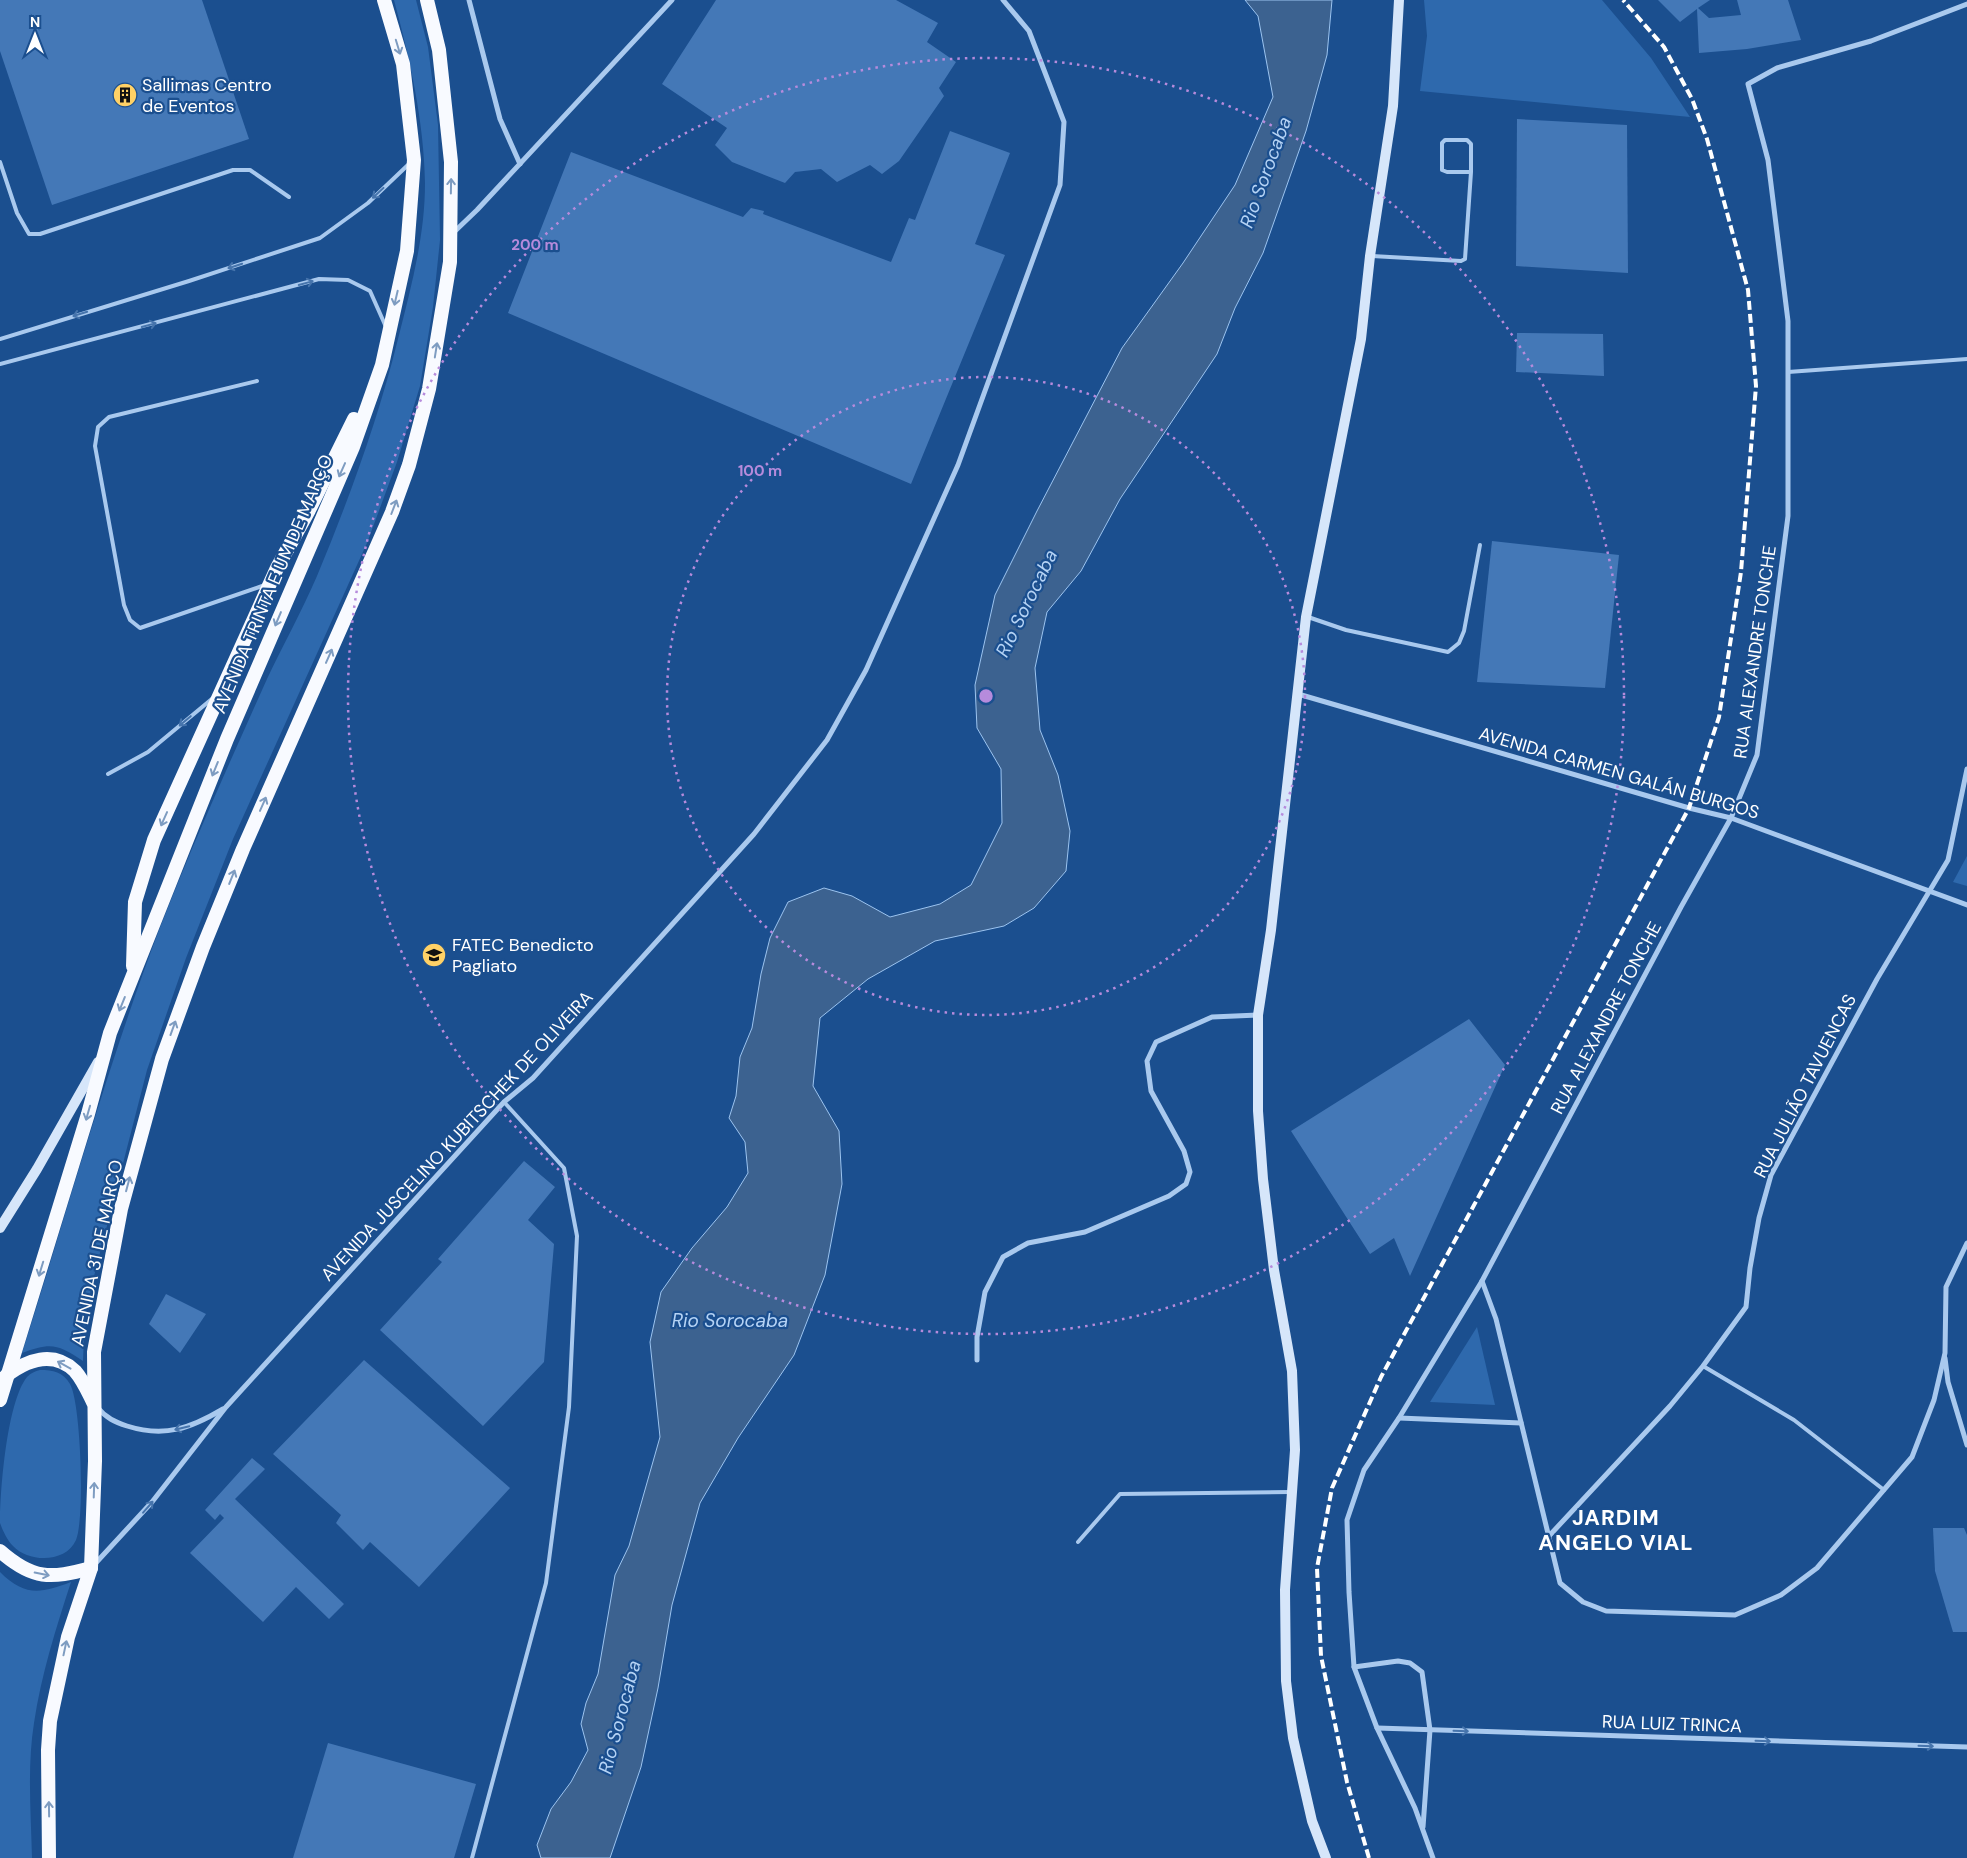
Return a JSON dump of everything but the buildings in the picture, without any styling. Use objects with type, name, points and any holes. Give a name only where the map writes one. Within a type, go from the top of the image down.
[{"type":"highway","name":"AVENIDA TRINTA E UM DE MARÇO","points":[[132,978],[227,738],[353,447],[382,364],[407,251],[414,160],[403,64],[384,0]]},
{"type":"highway","points":[[427,0],[439,50],[451,162],[450,235]]},
{"type":"highway","name":"AVENIDA 31 DE MARÇO","points":[[49,1858],[48,1750],[50,1721],[68,1637],[91,1568],[95,1461],[94,1352],[126,1190],[162,1059],[203,947],[243,849],[374,555],[409,465],[429,389],[450,262],[450,235]]},
{"type":"highway","points":[[0,1400],[88,1114],[106,1048],[132,978],[135,902],[154,840],[270,583],[382,364]]},
{"type":"highway","points":[[6,1376],[19,1366],[31,1361],[54,1360],[75,1371],[94,1403]]},
{"type":"highway","points":[[0,1551],[18,1566],[39,1575],[67,1574],[91,1568]]},
{"type":"main road","points":[[1326,1858],[1312,1821],[1293,1738],[1286,1681],[1286,1590],[1295,1450],[1292,1371],[1274,1270],[1263,1179],[1258,1111],[1258,1015],[1271,930],[1306,617],[1361,339],[1370,256],[1393,106],[1399,0]]},
{"type":"main road","points":[[0,1228],[37,1170],[106,1048]]},
{"type":"street","points":[[469,0],[500,118],[520,164]]},
{"type":"street","points":[[450,235],[478,210],[672,0]]},
{"type":"street","name":"AVENIDA JUSCELINO KUBITSCHEK DE OLIVEIRA","points":[[91,1568],[152,1502],[226,1407],[504,1102],[533,1078],[754,834],[827,740],[866,670],[958,465],[1060,185],[1064,122],[1029,31],[1003,0]]},
{"type":"street","name":"RUA ALEXANDRE TONCHE","points":[[1434,1858],[1415,1808],[1377,1728],[1354,1667],[1347,1520],[1364,1470],[1399,1418],[1482,1281],[1676,916],[1731,818],[1758,755],[1788,516],[1788,321],[1768,160],[1748,84],[1777,68],[1871,42],[1967,4]]},
{"type":"street","name":"AVENIDA CARMEN GALÁN BURGOS","points":[[1296,693],[1689,808],[1731,818],[1967,905]]},
{"type":"street","name":"RUA JULIÃO TAVUENCAS","points":[[1549,1536],[1670,1406],[1703,1366],[1746,1307],[1750,1268],[1771,1175],[1877,979],[1948,860],[1967,769]]},
{"type":"street","points":[[977,1360],[977,1337],[985,1292],[1003,1257],[1028,1243],[1085,1232],[1170,1196],[1186,1184],[1190,1172],[1184,1152],[1151,1091],[1147,1061],[1156,1042],[1212,1017],[1258,1015]]},
{"type":"street","points":[[1967,1243],[1946,1287],[1944,1353],[1948,1382],[1967,1445]]},
{"type":"street","points":[[1482,1281],[1496,1319],[1560,1584],[1583,1602],[1606,1611],[1735,1615],[1781,1595],[1817,1568],[1912,1456],[1934,1400],[1944,1353]]},
{"type":"street","name":"AVENIDA JUSCELINO KUBITSCHEK DE OLIVEIRA","points":[[94,1403],[105,1417],[138,1429],[159,1432],[186,1428],[201,1422],[226,1407]]},
{"type":"street","points":[[1399,1418],[1521,1423]]},
{"type":"street","points":[[1354,1667],[1398,1661],[1410,1663],[1422,1672],[1430,1730],[1423,1830]]},
{"type":"street","name":"RUA LUIZ TRINCA","points":[[1377,1728],[1967,1747]]},
{"type":"lane","points":[[1370,256],[1462,261],[1465,259],[1471,172],[1470,142],[1444,140],[1442,143],[1442,170],[1446,172],[1471,172]]},
{"type":"lane","points":[[0,339],[189,281],[320,238],[368,203],[414,160]]},
{"type":"lane","points":[[0,162],[17,212],[29,234],[40,234],[233,170],[250,170],[289,197]]},
{"type":"lane","points":[[0,364],[319,279],[348,280],[370,291],[388,332]]},
{"type":"lane","points":[[1788,372],[1967,359]]},
{"type":"lane","points":[[258,381],[109,416],[98,427],[95,446],[124,605],[130,620],[140,628],[270,583]]},
{"type":"lane","points":[[1306,617],[1346,630],[1448,652],[1459,643],[1464,632],[1480,545]]},
{"type":"lane","points":[[108,774],[148,752],[222,690]]},
{"type":"lane","points":[[472,1858],[546,1583],[569,1407],[577,1236],[564,1168],[504,1102]]},
{"type":"lane","points":[[1703,1366],[1794,1420],[1884,1490]]},
{"type":"lane","points":[[1078,1542],[1120,1494],[1292,1492]]},
{"type":"shaded area","points":[[394,0],[416,0],[428,47],[438,125],[440,240],[433,307],[420,386],[397,462],[367,543],[233,839],[186,958],[147,1070],[91,1288],[84,1336],[83,1361],[67,1351],[54,1346],[40,1347],[22,1353],[122,1034],[159,930],[239,741],[317,576],[362,459],[390,369],[408,300],[420,242],[425,183],[419,114]]},
{"type":"shaded area","points":[[1424,0],[1602,0],[1651,58],[1690,117],[1420,91],[1427,36]]},
{"type":"shaded area","points":[[1967,856],[1967,886],[1953,882]]},
{"type":"shaded area","points":[[1477,1327],[1495,1405],[1430,1402]]},
{"type":"shaded area","points":[[40,1370],[57,1372],[64,1377],[70,1384],[74,1395],[79,1436],[81,1486],[79,1528],[76,1540],[71,1548],[64,1553],[47,1558],[37,1558],[20,1552],[9,1541],[0,1523],[3,1469],[14,1406],[27,1377],[33,1372]]},
{"type":"shaded area","points":[[0,1572],[9,1580],[25,1589],[50,1589],[71,1582],[45,1669],[34,1723],[30,1773],[32,1858],[0,1858]]},
{"type":"water","name":"Rio Sorocaba","points":[[1245,0],[1332,0],[1327,55],[1306,131],[1263,253],[1235,308],[1217,354],[1120,499],[1081,571],[1047,612],[1035,668],[1040,730],[1058,775],[1070,831],[1066,871],[1034,908],[1004,926],[935,941],[868,979],[820,1018],[813,1086],[839,1131],[842,1184],[825,1275],[794,1355],[738,1438],[700,1503],[672,1605],[658,1688],[641,1767],[610,1858],[541,1858],[537,1845],[551,1809],[571,1782],[588,1750],[581,1724],[586,1703],[598,1674],[615,1575],[629,1546],[660,1437],[650,1342],[661,1292],[692,1248],[727,1207],[748,1173],[745,1142],[729,1118],[736,1096],[740,1057],[752,1028],[761,974],[770,938],[788,902],[824,888],[852,896],[890,917],[940,904],[971,885],[1002,823],[1001,769],[977,728],[975,685],[995,595],[1122,348],[1183,263],[1235,185],[1273,97],[1258,16]]},
{"type":"railway","points":[[1369,1858],[1347,1782],[1321,1656],[1317,1568],[1332,1488],[1381,1377],[1689,808],[1719,717],[1741,572],[1756,386],[1748,290],[1707,139],[1692,99],[1664,47],[1623,0]]},
{"type":"place","name":"Sallimas Centro de Eventos","points":[[125,95]]},
{"type":"place","name":"FATEC Benedicto Pagliato","points":[[434,955]]},
{"type":"district","name":"JARDIM ANGELO VIAL","points":[[1616,1530]]}]
